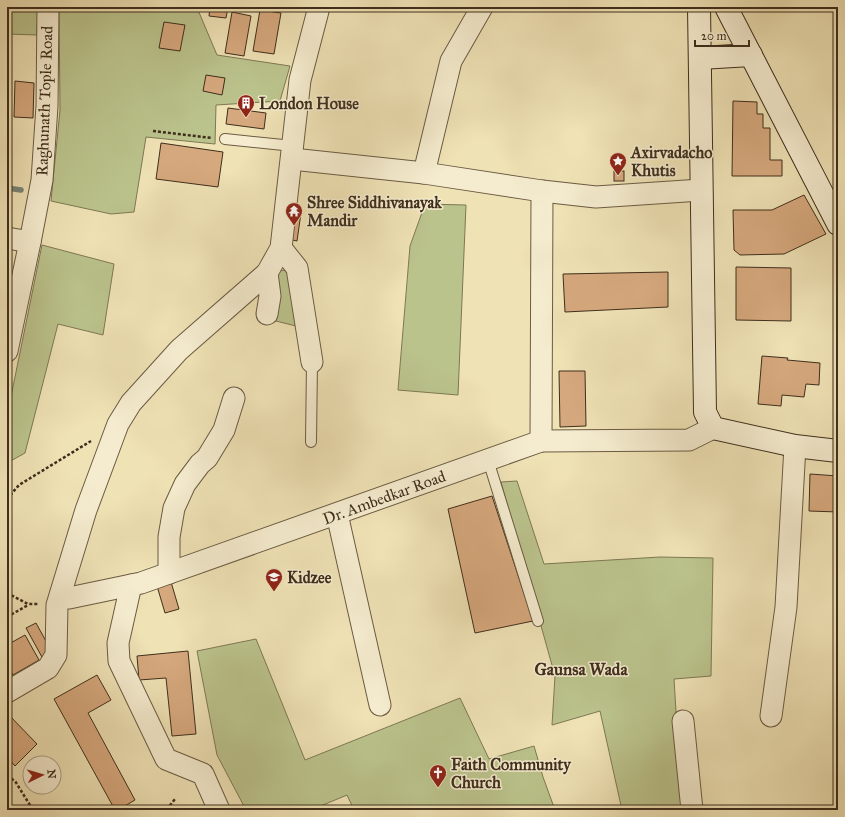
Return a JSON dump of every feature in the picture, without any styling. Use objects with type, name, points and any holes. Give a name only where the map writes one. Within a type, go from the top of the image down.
[{"type":"main road","points":[[699,7],[705,412],[712,428],[795,446],[838,451]]},
{"type":"main road","points":[[726,7],[838,224]]},
{"type":"main road","points":[[700,58],[751,55]]},
{"type":"street","name":"Raghunath Tople Road","points":[[7,350],[42,180],[47,106],[48,7]]},
{"type":"street","points":[[7,692],[48,668],[56,654],[58,601],[86,510],[118,424],[131,403],[179,350],[267,273],[281,248],[293,153],[300,80],[319,7]]},
{"type":"street","points":[[424,173],[451,62],[482,7]]},
{"type":"street","points":[[293,153],[542,191],[596,197],[701,190]]},
{"type":"street","points":[[541,441],[542,191]]},
{"type":"street","points":[[7,238],[30,242]]},
{"type":"street","points":[[281,248],[297,268],[312,362]]},
{"type":"street","points":[[267,273],[270,296],[267,314]]},
{"type":"street","points":[[169,574],[169,537],[174,508],[184,484],[200,464],[207,458],[224,430],[234,398]]},
{"type":"street","name":"Dr. Ambedkar Road","points":[[58,601],[141,584],[541,441],[689,440],[712,428]]},
{"type":"street","points":[[771,716],[786,606],[795,446]]},
{"type":"street","points":[[337,514],[380,705]]},
{"type":"street","points":[[131,585],[118,643],[119,661],[166,758],[203,774],[219,810]]},
{"type":"street","points":[[683,721],[692,810]]},
{"type":"lane","points":[[224,139],[293,153]]},
{"type":"lane","points":[[311,442],[312,362]]},
{"type":"lane","points":[[488,460],[538,621]]},
{"type":"path","points":[[153,131],[224,139]]},
{"type":"path","points":[[7,499],[19,485],[92,440]]},
{"type":"path","points":[[7,593],[28,604]]},
{"type":"path","points":[[7,617],[28,604],[58,601]]},
{"type":"path","points":[[7,776],[15,781],[33,810]]},
{"type":"path","points":[[168,810],[175,799]]},
{"type":"green space","points":[[7,7],[38,7],[37,35],[7,34]]},
{"type":"green space","points":[[59,7],[167,7],[198,10],[217,55],[290,66],[280,101],[216,105],[215,144],[146,137],[134,212],[111,214],[51,201],[60,110]]},
{"type":"green space","points":[[425,204],[466,205],[458,395],[398,390],[410,246]]},
{"type":"green space","points":[[42,245],[114,264],[103,335],[58,324],[25,453],[7,463],[7,416]]},
{"type":"green space","points":[[275,270],[294,271],[296,326],[268,319]]},
{"type":"green space","points":[[517,481],[544,564],[660,557],[713,558],[711,676],[674,679],[682,810],[622,810],[600,711],[552,725],[555,676],[501,482]]},
{"type":"green space","points":[[256,639],[305,760],[460,698],[489,759],[534,746],[555,810],[354,810],[347,795],[311,810],[246,810],[217,755],[197,651]]},
{"type":"building","points":[[210,7],[228,7],[226,18],[209,16]]},
{"type":"building","points":[[260,10],[281,13],[274,54],[253,51]]},
{"type":"building","points":[[232,12],[251,16],[244,56],[225,53]]},
{"type":"building","points":[[164,22],[185,25],[180,51],[159,48]]},
{"type":"building","points":[[206,75],[225,78],[222,95],[203,91]]},
{"type":"building","points":[[15,81],[34,83],[33,118],[14,117]]},
{"type":"building","points":[[733,101],[757,102],[757,114],[763,114],[763,128],[770,128],[770,160],[782,160],[782,176],[732,176]]},
{"type":"building","name":"London House","points":[[228,108],[266,113],[264,129],[226,124]]},
{"type":"building","points":[[161,143],[223,152],[218,187],[156,179]]},
{"type":"building","points":[[614,171],[624,171],[624,181],[614,181]]},
{"type":"building","points":[[804,195],[826,234],[784,254],[740,255],[734,250],[733,210],[772,210]]},
{"type":"building","name":"Shree Siddhivanayak Mandir","points":[[292,211],[301,213],[297,241],[288,239]]},
{"type":"building","points":[[736,267],[791,268],[791,321],[736,320]]},
{"type":"building","points":[[668,272],[668,307],[565,312],[563,274]]},
{"type":"building","points":[[762,356],[820,363],[819,385],[806,384],[804,397],[782,395],[781,406],[758,404]]},
{"type":"building","points":[[559,371],[585,371],[586,426],[560,427]]},
{"type":"building","points":[[810,474],[838,476],[838,512],[809,511]]},
{"type":"building","points":[[492,496],[533,621],[475,633],[448,509]]},
{"type":"building","points":[[171,582],[179,609],[165,613],[157,586]]},
{"type":"building","points":[[36,623],[53,654],[43,659],[26,628]]},
{"type":"building","points":[[25,635],[39,660],[13,675],[7,664],[7,645]]},
{"type":"building","points":[[188,651],[196,734],[172,736],[166,678],[139,680],[137,656]]},
{"type":"building","points":[[97,675],[111,700],[88,713],[135,800],[118,810],[115,810],[54,699]]},
{"type":"building","points":[[7,713],[37,744],[26,755],[22,755],[22,759],[15,766],[7,757]]},
{"type":"waterway","points":[[7,188],[21,190]]},
{"type":"place","name":"London House","points":[[246,118]]},
{"type":"place","name":"Axirvadacho Khutis","points":[[618,176]]},
{"type":"place","name":"Shree Siddhivanayak Mandir","points":[[294,226]]},
{"type":"place","name":"Kidzee","points":[[274,592]]},
{"type":"place","name":"Faith Community Church","points":[[438,788]]},
{"type":"district","name":"Gaunsa Wada","points":[[581,669]]}]
